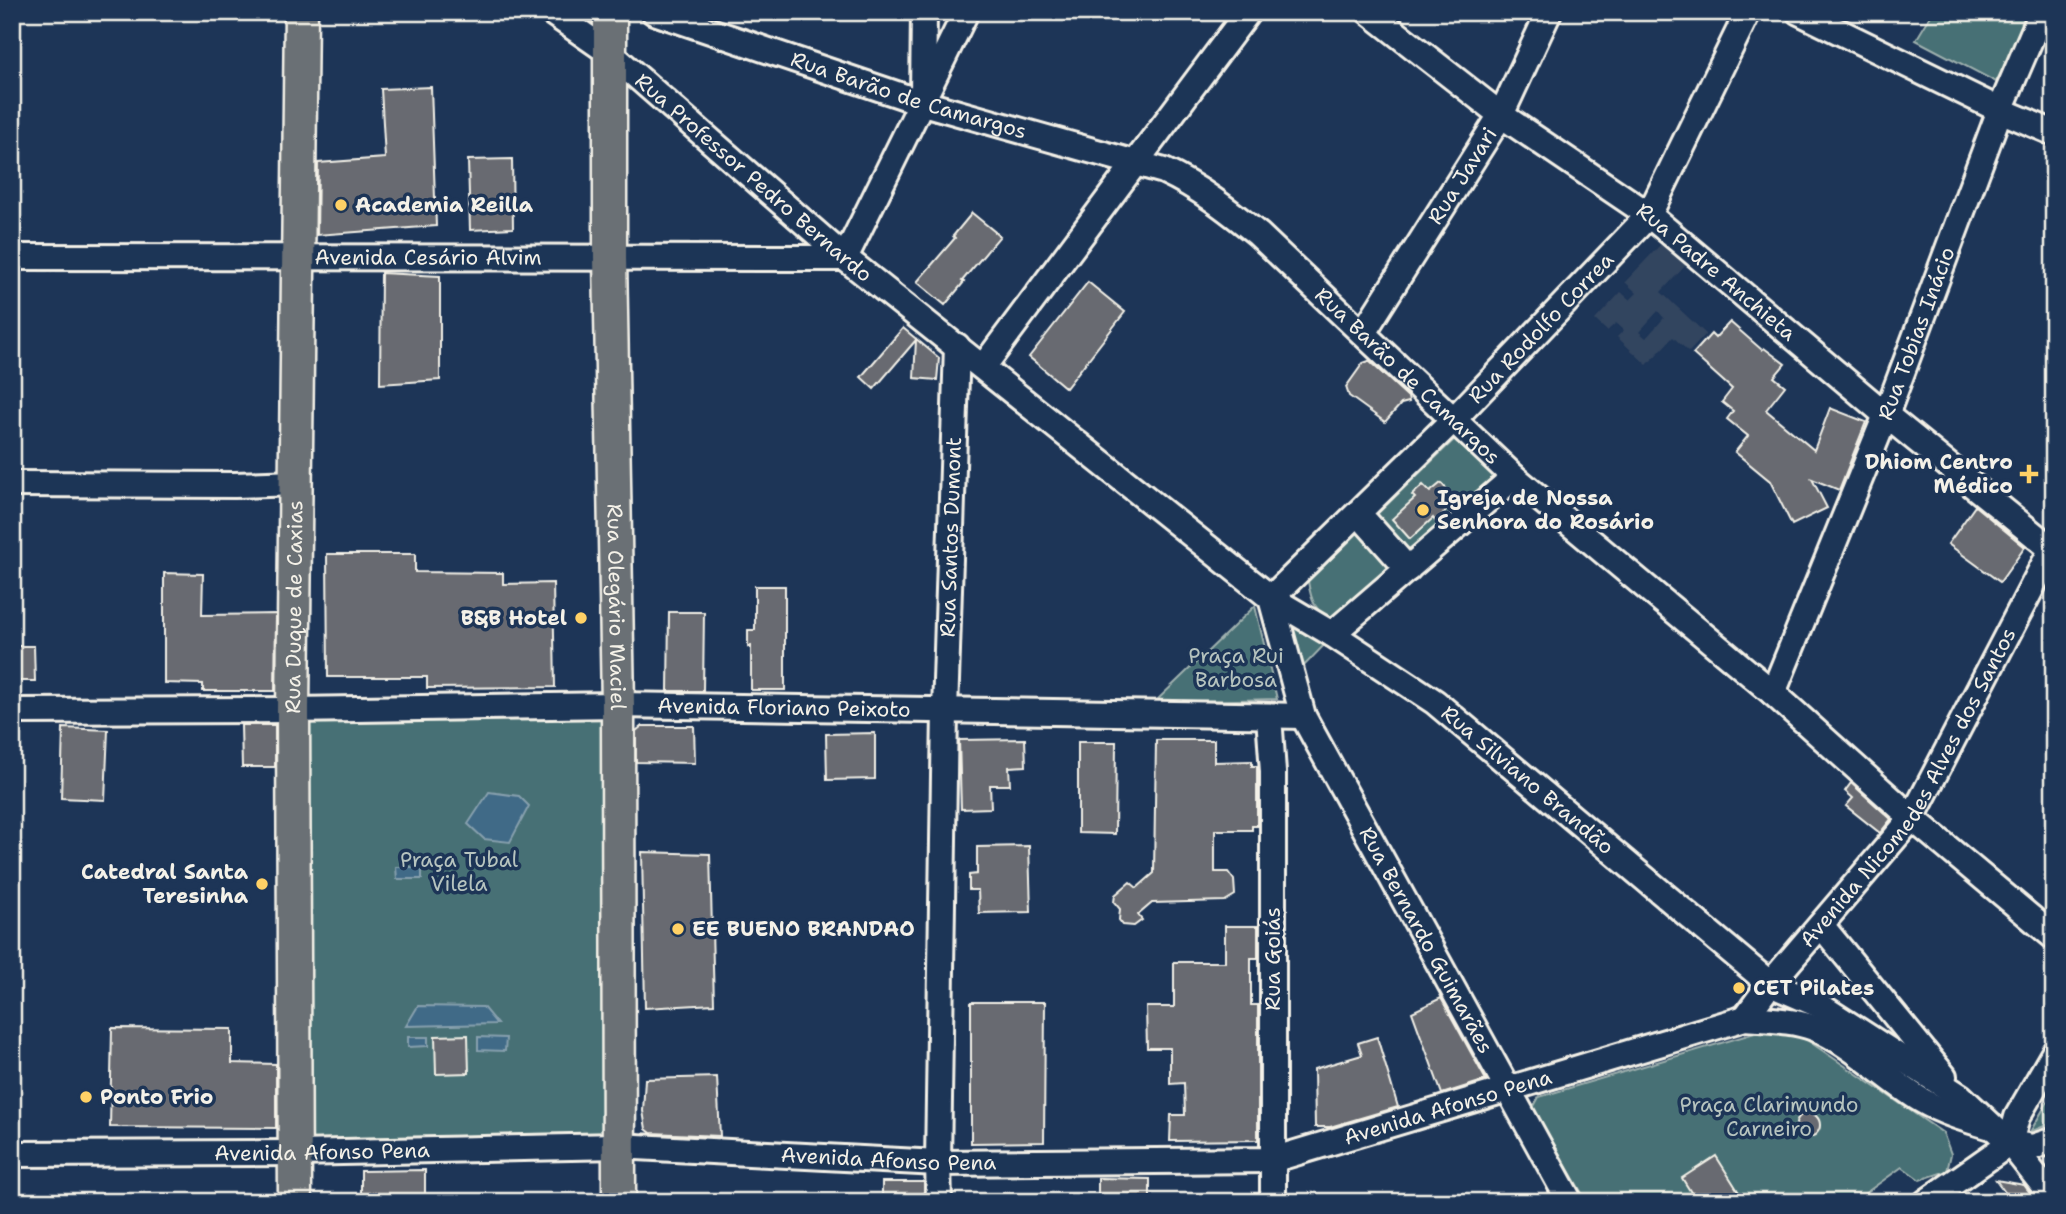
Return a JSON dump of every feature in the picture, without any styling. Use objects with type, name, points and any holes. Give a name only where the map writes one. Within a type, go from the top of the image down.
[{"type":"main road","name":"Rua Duque de Caxias","points":[[295,1202],[293,710],[302,12]]},
{"type":"main road","name":"Rua Olegário Maciel","points":[[610,12],[610,257],[618,705],[619,1202]]},
{"type":"street","name":"Rua Professor Pedro Bernardo","points":[[551,12],[610,53],[845,258],[957,346]]},
{"type":"street","name":"Rua Barão de Camargos","points":[[653,12],[923,103],[1164,171],[1185,180],[1221,204],[1258,234],[1514,477],[1773,693],[1913,818],[2054,937]]},
{"type":"street","points":[[923,103],[924,12]]},
{"type":"street","points":[[845,258],[967,12]]},
{"type":"street","points":[[983,367],[1248,12]]},
{"type":"street","name":"Rua Padre Anchieta","points":[[1369,12],[1501,115],[1649,215],[1886,415],[2053,549]]},
{"type":"street","name":"Rua Javari","points":[[1363,333],[1501,115],[1549,12]]},
{"type":"street","name":"Rua Rodolfo Correa","points":[[1271,598],[1454,419],[1649,215],[1748,12]]},
{"type":"street","points":[[1799,12],[2000,110],[2054,133]]},
{"type":"street","name":"Rua Tobias Inácio","points":[[1773,693],[1886,415],[2000,110],[2042,12]]},
{"type":"street","name":"Avenida Cesário Alvim","points":[[12,257],[845,258]]},
{"type":"street","points":[[957,346],[1271,598]]},
{"type":"street","name":"Rua Santos Dumont","points":[[939,1202],[937,1163],[945,711],[957,346]]},
{"type":"street","points":[[1332,634],[1514,477]]},
{"type":"street","points":[[12,484],[297,483]]},
{"type":"street","points":[[1367,523],[1408,569]]},
{"type":"street","name":"Avenida Nicomedes Alves dos Santos","points":[[1745,1018],[1770,984],[1913,818],[2053,549]]},
{"type":"street","name":"Rua Silviano Brandão","points":[[1271,598],[1332,634],[1435,702],[1770,984],[1819,1005],[1960,1096]]},
{"type":"street","name":"Rua Bernardo Guimarães","points":[[1271,598],[1303,716],[1510,1088],[1570,1202]]},
{"type":"street","name":"Avenida Floriano Peixoto","points":[[12,710],[293,710],[618,705],[1303,716]]},
{"type":"street","name":"Rua Goiás","points":[[1269,716],[1273,772],[1273,1202]]},
{"type":"street","points":[[1821,925],[1960,1096],[2010,1143],[2054,1199]]},
{"type":"street","points":[[1745,1018],[1802,1024],[1814,1028],[1836,1039],[1921,1100],[1952,1115],[1991,1127]]},
{"type":"street","name":"Avenida Afonso Pena","points":[[12,1154],[296,1153],[618,1146],[937,1163],[1272,1160],[1745,1018]]},
{"type":"street","points":[[1926,1202],[2010,1143],[2017,1116],[2054,1053]]},
{"type":"street","points":[[2010,1143],[2033,1147],[2054,1140]]},
{"type":"shaded area","points":[[1662,243],[1686,265],[1661,292],[1706,334],[1689,352],[1673,337],[1647,365],[1617,337],[1624,330],[1616,323],[1607,331],[1595,320],[1621,292],[1630,300],[1637,293],[1625,282]],"holes":[[[1658,311],[1664,318],[1646,338],[1639,332]]]},
{"type":"shaded area","points":[[489,792],[519,796],[529,806],[510,842],[484,839],[468,824]]},
{"type":"shaded area","points":[[396,867],[422,867],[422,879],[397,879]]},
{"type":"shaded area","points":[[418,1006],[483,1007],[497,1024],[406,1026]]},
{"type":"shaded area","points":[[408,1037],[428,1037],[428,1046],[408,1047]]},
{"type":"shaded area","points":[[478,1037],[506,1038],[505,1051],[478,1050]]},
{"type":"green space","points":[[1933,12],[2032,12],[1996,82],[1916,40]]},
{"type":"green space","points":[[1461,433],[1505,477],[1334,621],[1322,614],[1313,600],[1308,581]]},
{"type":"green space","name":"Praça Rui Barbosa","points":[[1255,606],[1277,699],[1155,702]]},
{"type":"green space","points":[[1281,611],[1330,639],[1298,672]]},
{"type":"green space","name":"Praça Tubal Vilela","points":[[626,706],[618,1146],[296,1153],[293,710]]},
{"type":"green space","name":"Praça Clarimundo Carneiro","points":[[1775,1027],[1789,1029],[1804,1038],[1943,1133],[1951,1154],[1947,1171],[1920,1180],[1902,1167],[1853,1202],[1587,1202],[1533,1108],[1539,1097]]},
{"type":"green space","points":[[2054,1091],[2054,1122],[2030,1132]]},
{"type":"building","points":[[431,87],[436,226],[317,235],[318,163],[385,158],[381,89]]},
{"type":"building","points":[[512,159],[513,228],[470,230],[468,160]]},
{"type":"building","points":[[972,213],[1000,236],[945,305],[917,282],[955,238],[953,236]]},
{"type":"building","points":[[381,273],[440,276],[440,380],[380,384]]},
{"type":"building","points":[[1088,282],[1125,312],[1066,388],[1029,357]]},
{"type":"building","points":[[1730,322],[1762,350],[1764,348],[1785,364],[1774,377],[1785,386],[1766,410],[1814,450],[1830,408],[1866,422],[1839,490],[1812,479],[1827,508],[1792,525],[1770,481],[1735,452],[1748,436],[1727,419],[1733,411],[1722,402],[1732,389],[1693,354],[1711,334],[1715,338]]},
{"type":"building","points":[[903,328],[939,358],[937,380],[914,378],[916,340],[874,389],[861,377]]},
{"type":"building","points":[[1369,361],[1408,397],[1409,402],[1401,404],[1385,422],[1349,396],[1346,387],[1363,363]]},
{"type":"building","name":"Igreja de Nossa Senhora do Rosário","points":[[1441,483],[1451,494],[1440,503],[1446,511],[1435,521],[1433,518],[1410,539],[1392,519],[1415,498],[1412,495],[1423,485],[1430,492]]},
{"type":"building","points":[[1975,506],[2025,547],[2000,582],[1948,544]]},
{"type":"building","points":[[327,554],[415,554],[415,572],[503,573],[503,584],[553,583],[555,687],[427,688],[427,677],[328,677]]},
{"type":"building","points":[[164,573],[203,574],[202,615],[276,614],[275,691],[203,691],[203,684],[164,683]]},
{"type":"building","points":[[755,586],[785,586],[785,690],[751,690],[751,646],[748,647],[748,630],[755,630]]},
{"type":"building","points":[[669,612],[704,612],[703,691],[668,691]]},
{"type":"building","points":[[12,646],[34,646],[35,681],[12,681]]},
{"type":"building","points":[[241,725],[275,725],[275,767],[242,767]]},
{"type":"building","points":[[642,726],[694,726],[695,763],[636,762],[636,731]]},
{"type":"building","points":[[63,728],[108,730],[105,800],[61,798]]},
{"type":"building","points":[[875,733],[875,779],[827,780],[826,734]]},
{"type":"building","points":[[1025,739],[1026,766],[1009,767],[1010,785],[990,785],[991,808],[961,809],[959,740]]},
{"type":"building","points":[[1156,740],[1214,740],[1214,762],[1252,761],[1252,766],[1257,766],[1257,826],[1252,826],[1252,830],[1215,830],[1215,872],[1228,872],[1234,880],[1235,895],[1225,901],[1152,903],[1138,915],[1142,920],[1134,926],[1123,925],[1119,920],[1120,909],[1114,902],[1115,895],[1130,882],[1137,888],[1154,873]]},
{"type":"building","points":[[1078,742],[1116,742],[1115,834],[1078,833]]},
{"type":"building","points":[[1851,783],[1891,819],[1880,833],[1846,806],[1853,798],[1845,791]]},
{"type":"building","points":[[1029,846],[1031,912],[979,913],[978,890],[969,890],[969,875],[977,874],[977,847]]},
{"type":"building","name":"EE BUENO BRANDAO","points":[[642,852],[710,854],[714,1004],[645,1008]]},
{"type":"building","points":[[1225,926],[1258,926],[1258,958],[1251,958],[1251,1005],[1258,1005],[1258,1140],[1170,1141],[1171,1115],[1185,1115],[1184,1083],[1170,1084],[1170,1048],[1147,1048],[1146,1007],[1174,1007],[1174,962],[1225,962]]},
{"type":"building","points":[[1441,998],[1486,1080],[1442,1094],[1412,1012]]},
{"type":"building","points":[[971,1002],[1045,1002],[1044,1142],[971,1143]]},
{"type":"building","points":[[112,1028],[232,1029],[232,1063],[276,1064],[276,1128],[110,1127]]},
{"type":"building","points":[[468,1035],[469,1073],[436,1074],[435,1036]]},
{"type":"building","points":[[1377,1037],[1398,1107],[1330,1127],[1315,1127],[1314,1069],[1362,1055],[1358,1043]]},
{"type":"building","points":[[717,1077],[720,1136],[651,1133],[646,1129],[643,1111],[645,1079]]},
{"type":"building","points":[[1808,1113],[1819,1120],[1820,1125],[1813,1136],[1808,1137],[1797,1130],[1796,1125],[1803,1114]]},
{"type":"building","points":[[1716,1156],[1745,1202],[1697,1202],[1682,1178]]},
{"type":"building","points":[[425,1170],[425,1202],[361,1202],[361,1171]]},
{"type":"building","points":[[1098,1178],[1150,1179],[1150,1202],[1098,1202]]},
{"type":"building","points":[[1996,1180],[2024,1185],[2037,1202],[2012,1202]]},
{"type":"building","points":[[882,1182],[924,1182],[924,1202],[882,1202]]},
{"type":"place","name":"Academia Reilla","points":[[341,205]]},
{"type":"place","name":"Dhiom Centro Médico","points":[[2029,474]]},
{"type":"place","name":"Igreja de Nossa Senhora do Rosário","points":[[1423,510]]},
{"type":"place","name":"B&B Hotel","points":[[581,618]]},
{"type":"place","name":"Catedral Santa Teresinha","points":[[262,884]]},
{"type":"place","name":"EE BUENO BRANDAO","points":[[678,929]]},
{"type":"place","name":"CET Pilates","points":[[1739,988]]},
{"type":"place","name":"Ponto Frio","points":[[86,1097]]}]
